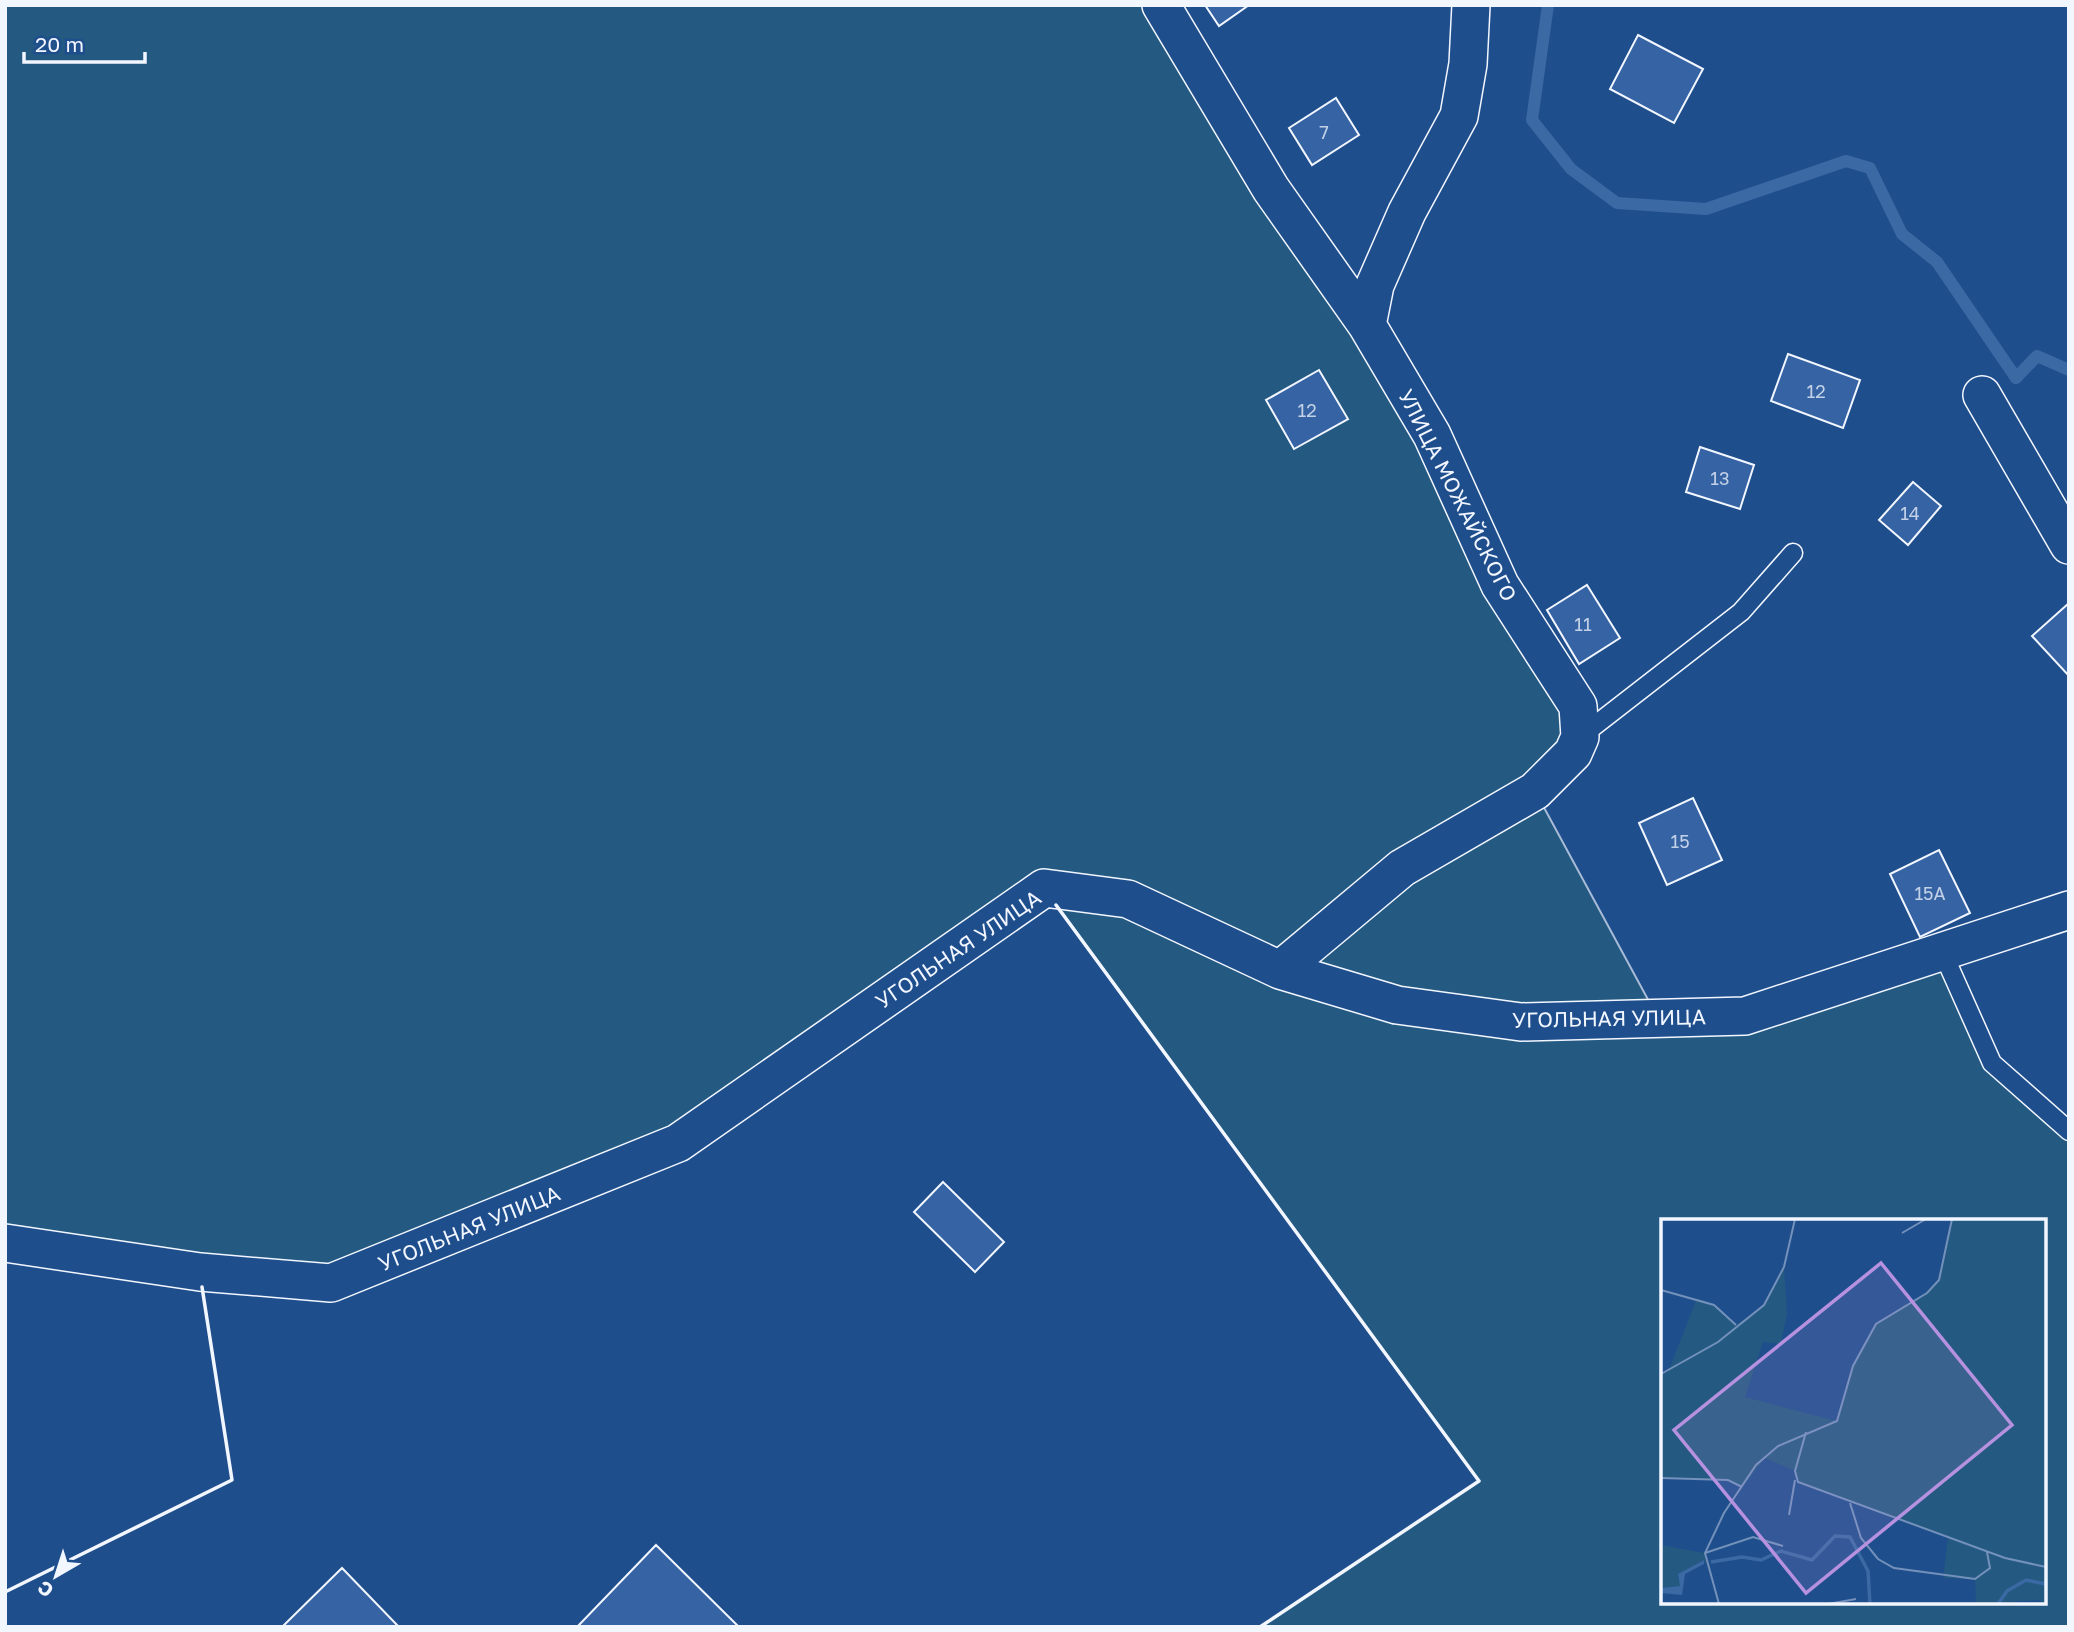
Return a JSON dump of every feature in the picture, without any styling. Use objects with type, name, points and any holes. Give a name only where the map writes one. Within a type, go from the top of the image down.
[{"type":"street","name":"УЛИЦА МОЖАЙСКОГО","points":[[1161,5],[1271,189],[1367,325],[1433,435],[1500,585],[1578,706],[1580,737]]},
{"type":"street","points":[[1367,325],[1376,285],[1407,212],[1460,116],[1468,64],[1471,5]]},
{"type":"street","points":[[1982,395],[2069,545]]},
{"type":"street","points":[[1280,970],[1402,868],[1535,790],[1573,752],[1580,737]]},
{"type":"street","name":"УГОЛЬНАЯ УЛИЦА","points":[[5,1243],[200,1272],[331,1283],[678,1143],[1044,888],[1128,899],[1280,970],[1397,1005],[1521,1023],[1745,1016],[2069,909]]},
{"type":"lane","points":[[1580,737],[1741,612],[1793,553]]},
{"type":"lane","points":[[1942,951],[1992,1063],[2069,1131]]},
{"type":"shaded area","points":[[5,5],[1161,5],[1578,706],[1535,791],[1658,1018],[1942,951],[1992,1063],[2069,1131],[2069,1627],[1260,1627],[1479,1481],[1044,888],[678,1143],[331,1283],[5,1243]]},
{"type":"building","points":[[1205,5],[1249,5],[1219,26]]},
{"type":"building","points":[[1638,35],[1703,69],[1674,123],[1610,89]]},
{"type":"building","points":[[1336,98],[1359,135],[1312,165],[1289,128]]},
{"type":"building","points":[[1788,354],[1860,380],[1843,428],[1771,401]]},
{"type":"building","points":[[1319,370],[1348,419],[1294,449],[1266,400]]},
{"type":"building","points":[[1700,447],[1754,465],[1740,509],[1686,492]]},
{"type":"building","points":[[1913,482],[1941,506],[1908,545],[1879,520]]},
{"type":"building","points":[[1587,585],[1620,638],[1579,664],[1547,610]]},
{"type":"building","points":[[2069,603],[2069,676],[2032,636]]},
{"type":"building","points":[[1693,798],[1722,860],[1667,885],[1639,823]]},
{"type":"building","points":[[1939,850],[1970,913],[1920,937],[1890,874]]},
{"type":"building","points":[[943,1182],[1004,1242],[975,1272],[914,1212]]},
{"type":"building","points":[[656,1545],[739,1627],[577,1627]]},
{"type":"building","points":[[342,1568],[399,1627],[282,1627]]},
{"type":"waterway","points":[[1548,5],[1532,120],[1571,169],[1617,203],[1706,209],[1846,161],[1870,168],[1902,234],[1937,262],[2016,378],[2037,356],[2069,370]]},
{"type":"wall","points":[[1056,905],[1479,1481],[1260,1627]]},
{"type":"wall","points":[[5,1592],[232,1480],[202,1287]]}]
